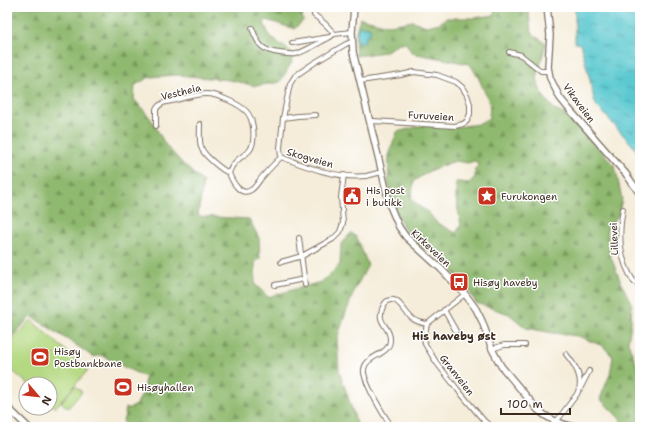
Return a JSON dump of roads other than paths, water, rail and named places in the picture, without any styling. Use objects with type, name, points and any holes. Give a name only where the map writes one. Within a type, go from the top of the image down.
[{"type":"main road","name":"Kirkeveien","points":[[354,7],[352,42],[355,62],[394,217],[402,233],[441,269],[465,294],[482,321],[492,349],[501,366],[538,410],[543,415],[556,422],[574,427]]},
{"type":"main road","name":"Vikaveien","points":[[547,7],[550,35],[548,60],[549,71],[560,98],[626,174],[640,194]]},
{"type":"main road","points":[[7,407],[28,427]]},
{"type":"street","points":[[314,15],[328,27],[332,36]]},
{"type":"street","points":[[252,28],[258,43],[265,50],[291,55],[332,36]]},
{"type":"street","points":[[292,43],[352,32]]},
{"type":"street","points":[[281,158],[280,148],[282,118],[290,84],[296,76],[314,63],[352,42]]},
{"type":"street","points":[[509,52],[521,55],[541,71],[549,71]]},
{"type":"street","name":"Furuveien","points":[[360,81],[414,72],[437,75],[456,82],[462,87],[470,104],[470,114],[467,121],[463,124],[455,126],[370,122]]},
{"type":"street","name":"Vestheia","points":[[156,126],[156,109],[160,104],[192,96],[208,94],[221,97],[236,104],[245,110],[251,118],[253,128],[252,144],[249,151],[234,163],[229,173]]},
{"type":"street","points":[[282,118],[316,116]]},
{"type":"street","points":[[200,124],[200,146],[202,152],[229,173]]},
{"type":"street","name":"Skogveien","points":[[229,173],[238,188],[248,192],[281,158],[310,168],[344,175],[368,176],[382,172]]},
{"type":"street","points":[[281,262],[302,256],[333,239],[340,232],[343,223],[341,197],[344,175]]},
{"type":"street","name":"Lillevei","points":[[623,209],[620,222],[620,237],[624,265],[634,282],[640,283]]},
{"type":"street","points":[[300,238],[305,286]]},
{"type":"street","points":[[275,285],[304,279]]},
{"type":"street","points":[[392,427],[373,395],[364,372],[364,367],[368,360],[384,351],[389,346],[389,334],[381,321],[380,316],[385,303],[388,300],[394,300],[399,303],[408,316],[412,319],[417,322],[427,324],[465,294]]},
{"type":"street","points":[[444,310],[456,331]]},
{"type":"street","name":"Granveien","points":[[427,324],[424,338],[425,344],[440,367],[458,390],[485,422],[492,427]]},
{"type":"street","points":[[492,349],[504,345],[525,345]]},
{"type":"street","points":[[566,354],[574,364],[579,377],[580,389]]},
{"type":"street","points":[[550,427],[556,422],[577,394],[589,371]]},
{"type":"street","points":[[479,427],[485,422]]},
{"type":"water","points":[[575,7],[640,7],[640,158],[635,148],[596,105],[581,46],[580,44],[575,43]]},
{"type":"water","points":[[359,26],[369,27],[371,32],[366,36],[364,42],[357,42],[356,35]]},
{"type":"place","name":"His post i butikk","points":[[352,196]]},
{"type":"place","name":"Furukongen","points":[[487,196]]},
{"type":"place","name":"Hisøy haveby","points":[[459,282]]},
{"type":"place","name":"Hisøy Postbankbane","points":[[40,357]]},
{"type":"place","name":"Hisøyhallen","points":[[123,387]]},
{"type":"district","name":"His haveby øst","points":[[454,336]]}]
